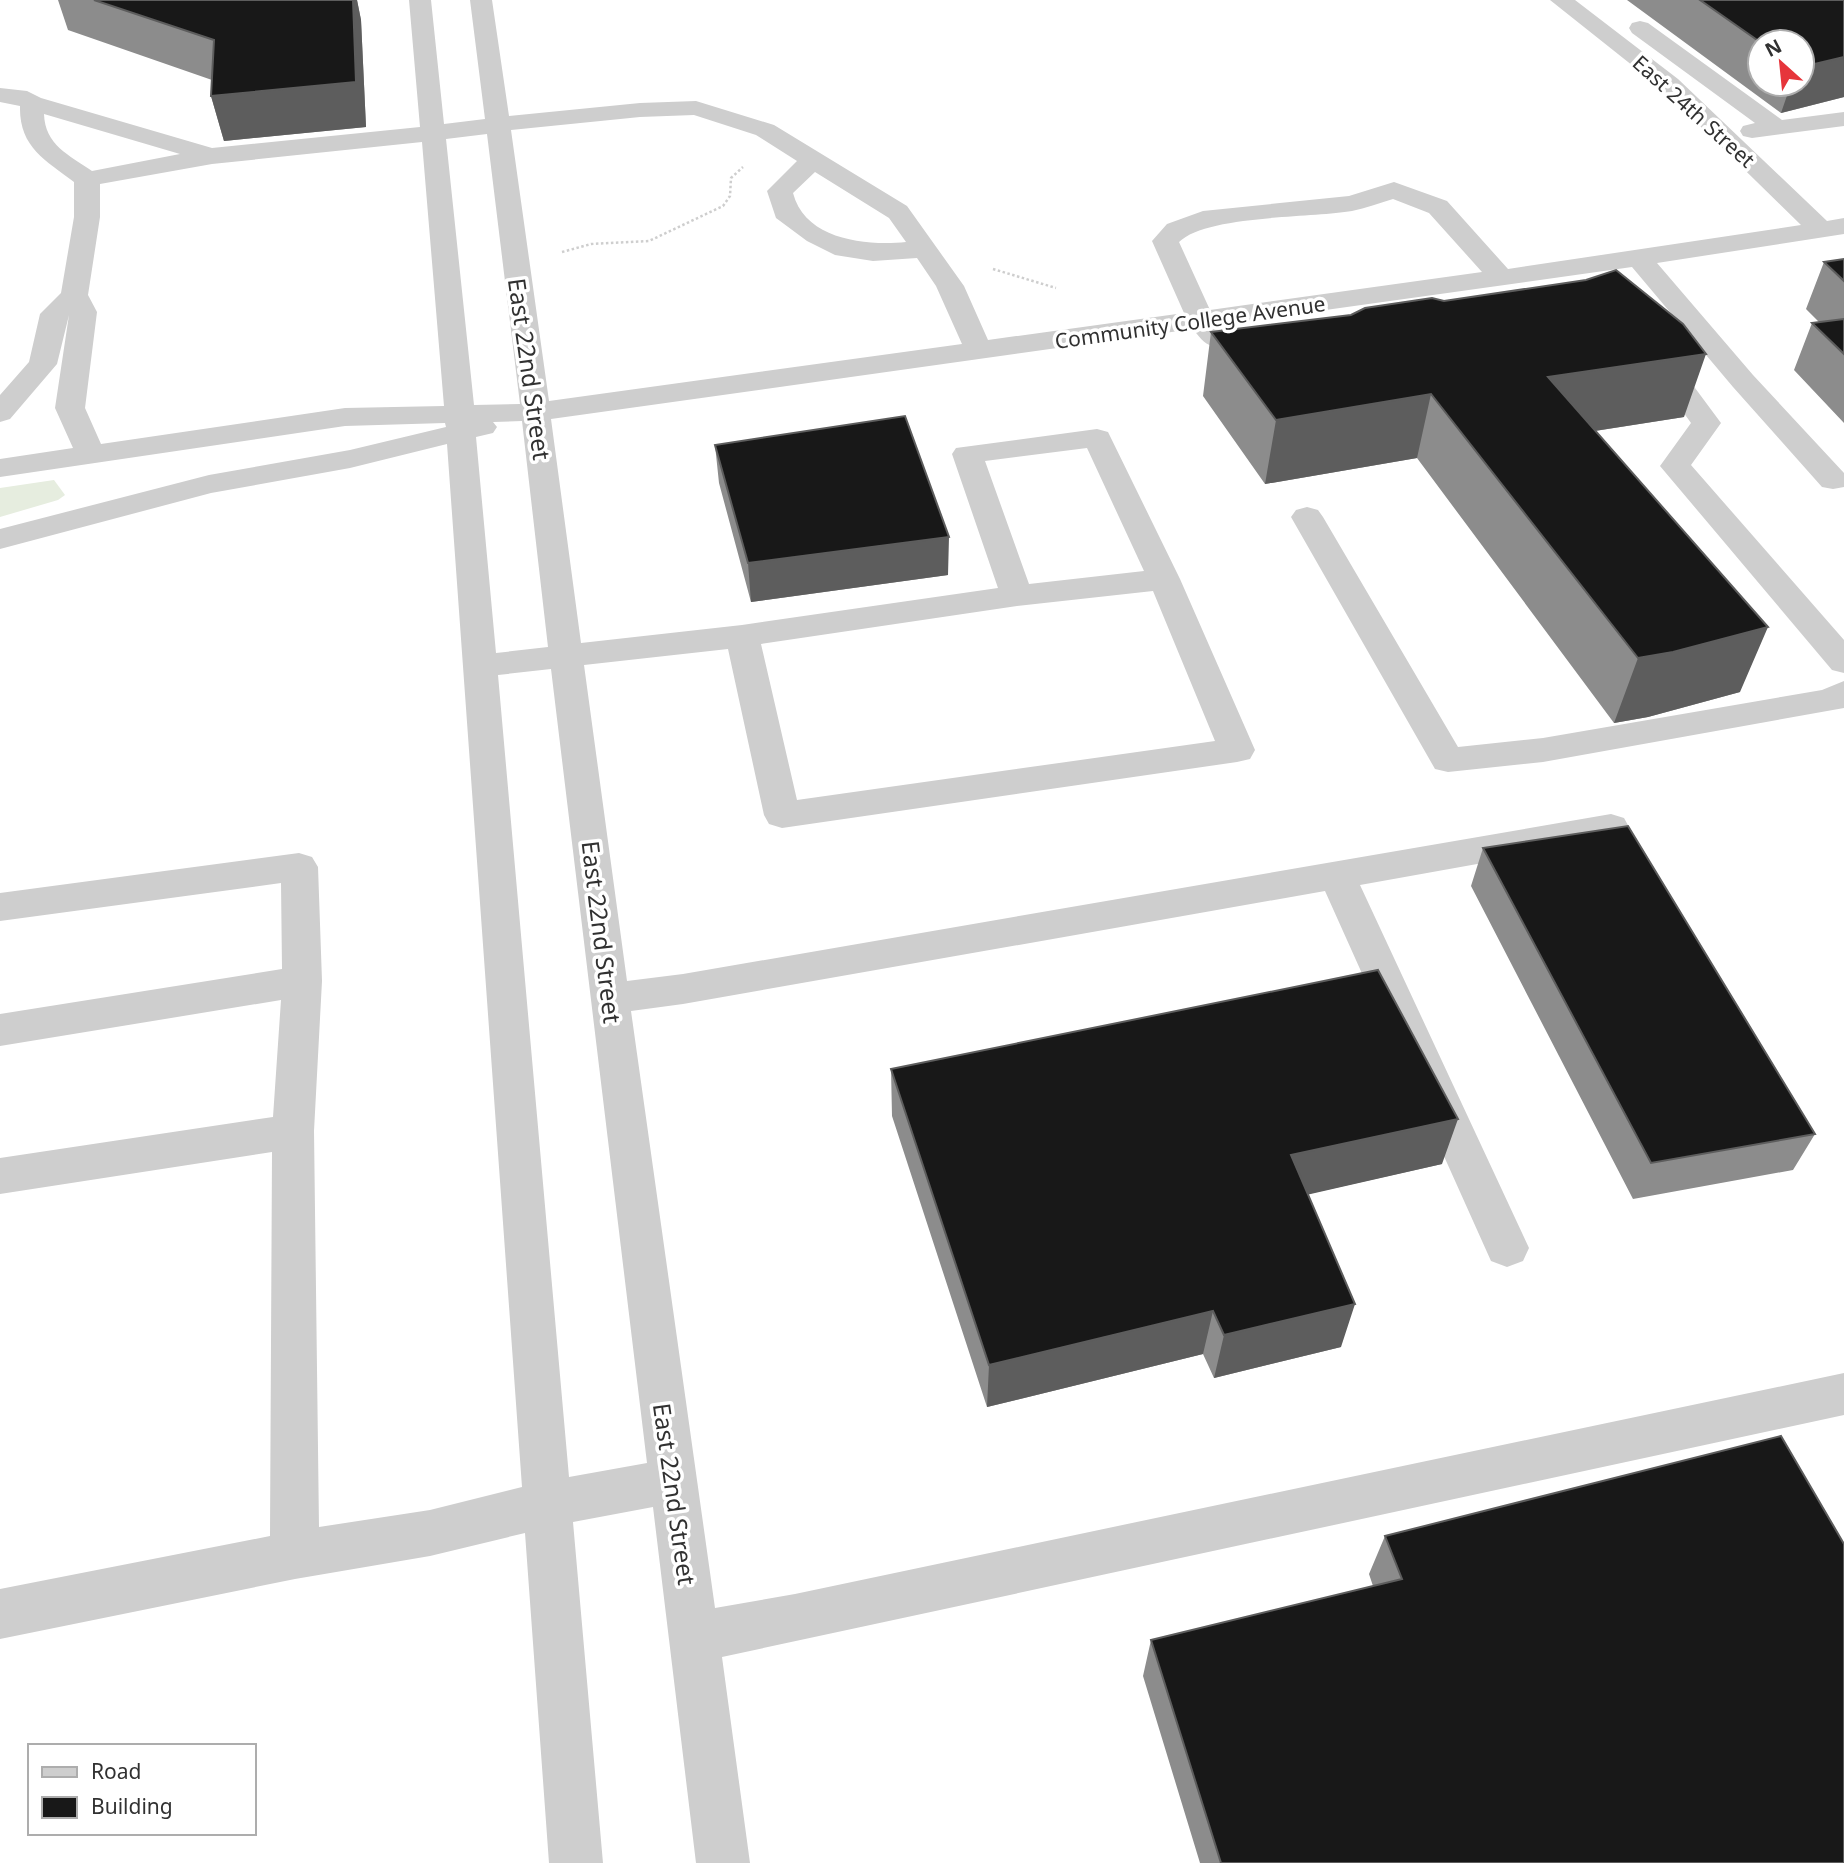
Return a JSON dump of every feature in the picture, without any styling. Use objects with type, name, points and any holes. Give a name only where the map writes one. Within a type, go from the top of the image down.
[{"type":"street","points":[[420,0],[434,134],[479,666],[576,1863]]},
{"type":"street","name":"East 22nd Street","points":[[481,0],[723,1863]]},
{"type":"street","name":"East 24th Street","points":[[1561,0],[1670,84],[1724,135],[1833,227]]},
{"type":"street","points":[[1623,15],[1777,128]]},
{"type":"street","points":[[13,98],[212,156]]},
{"type":"street","points":[[13,98],[40,146],[87,178],[212,156],[434,134],[498,123],[640,110],[696,108],[765,130],[898,212],[950,286],[979,351]]},
{"type":"street","points":[[1724,135],[1844,119]]},
{"type":"street","points":[[814,159],[780,191],[785,212],[816,234],[844,249],[873,253],[924,249]]},
{"type":"street","points":[[87,178],[87,217],[74,295],[82,312],[70,408],[90,452]]},
{"type":"street","points":[[1233,362],[1201,321],[1165,241],[1176,230],[1203,219],[1352,203],[1394,190],[1438,207],[1502,278]]},
{"type":"street","name":"Community College Avenue","points":[[458,422],[1201,321],[1639,258],[1833,227]]},
{"type":"street","points":[[1639,258],[1743,381],[1833,480]]},
{"type":"street","points":[[1578,267],[1590,295]]},
{"type":"street","points":[[0,413],[43,364],[54,314],[74,295]]},
{"type":"street","points":[[1629,341],[1668,371],[1706,423],[1675,466],[1844,662]]},
{"type":"street","points":[[0,468],[90,452],[345,417],[458,422]]},
{"type":"street","points":[[0,539],[209,484],[350,459],[458,422]]},
{"type":"street","points":[[742,636],[782,815],[1237,750],[1164,579],[1097,438],[967,454],[1017,596]]},
{"type":"street","points":[[1307,517],[1448,760],[1556,748],[1831,700],[1844,693]]},
{"type":"street","points":[[479,666],[742,636],[1017,596],[1164,579]]},
{"type":"street","points":[[610,998],[697,987],[1611,827]]},
{"type":"street","points":[[0,907],[299,867],[302,981],[293,1131],[295,1555]]},
{"type":"street","points":[[1337,876],[1507,1248]]},
{"type":"street","points":[[0,1030],[302,981]]},
{"type":"street","points":[[0,1176],[293,1131]]},
{"type":"street","points":[[695,1637],[1844,1394]]},
{"type":"street","points":[[0,1614],[295,1555],[429,1533],[548,1504],[673,1481]]},
{"type":"path","points":[[562,252],[591,244],[649,241],[723,206],[730,196],[731,178],[739,169],[751,164]]},
{"type":"path","points":[[986,267],[1056,288]]},
{"type":"shaded area","points":[[54,480],[65,495],[58,500],[0,517],[0,488]]},
{"type":"building","points":[[94,0],[353,0],[356,82],[211,96],[214,40]]},
{"type":"building","points":[[1700,0],[1844,0],[1844,57],[1816,64],[1816,28],[1746,28],[1746,32]]},
{"type":"building","points":[[1844,259],[1844,281],[1824,262]]},
{"type":"building","points":[[1616,270],[1683,324],[1706,354],[1548,377],[1768,627],[1673,652],[1638,658],[1431,394],[1276,420],[1211,332],[1351,315],[1365,308],[1432,298],[1444,301],[1586,280]]},
{"type":"building","points":[[1844,319],[1844,354],[1812,323]]},
{"type":"building","points":[[905,416],[949,537],[748,563],[715,445]]},
{"type":"building","points":[[1628,826],[1815,1134],[1651,1163],[1483,848]]},
{"type":"building","points":[[1378,970],[1458,1119],[1291,1155],[1355,1304],[1224,1335],[1213,1311],[989,1365],[891,1069]]},
{"type":"building","points":[[1781,1436],[1844,1544],[1844,1863],[1221,1863],[1151,1640],[1402,1579],[1385,1536]]}]
